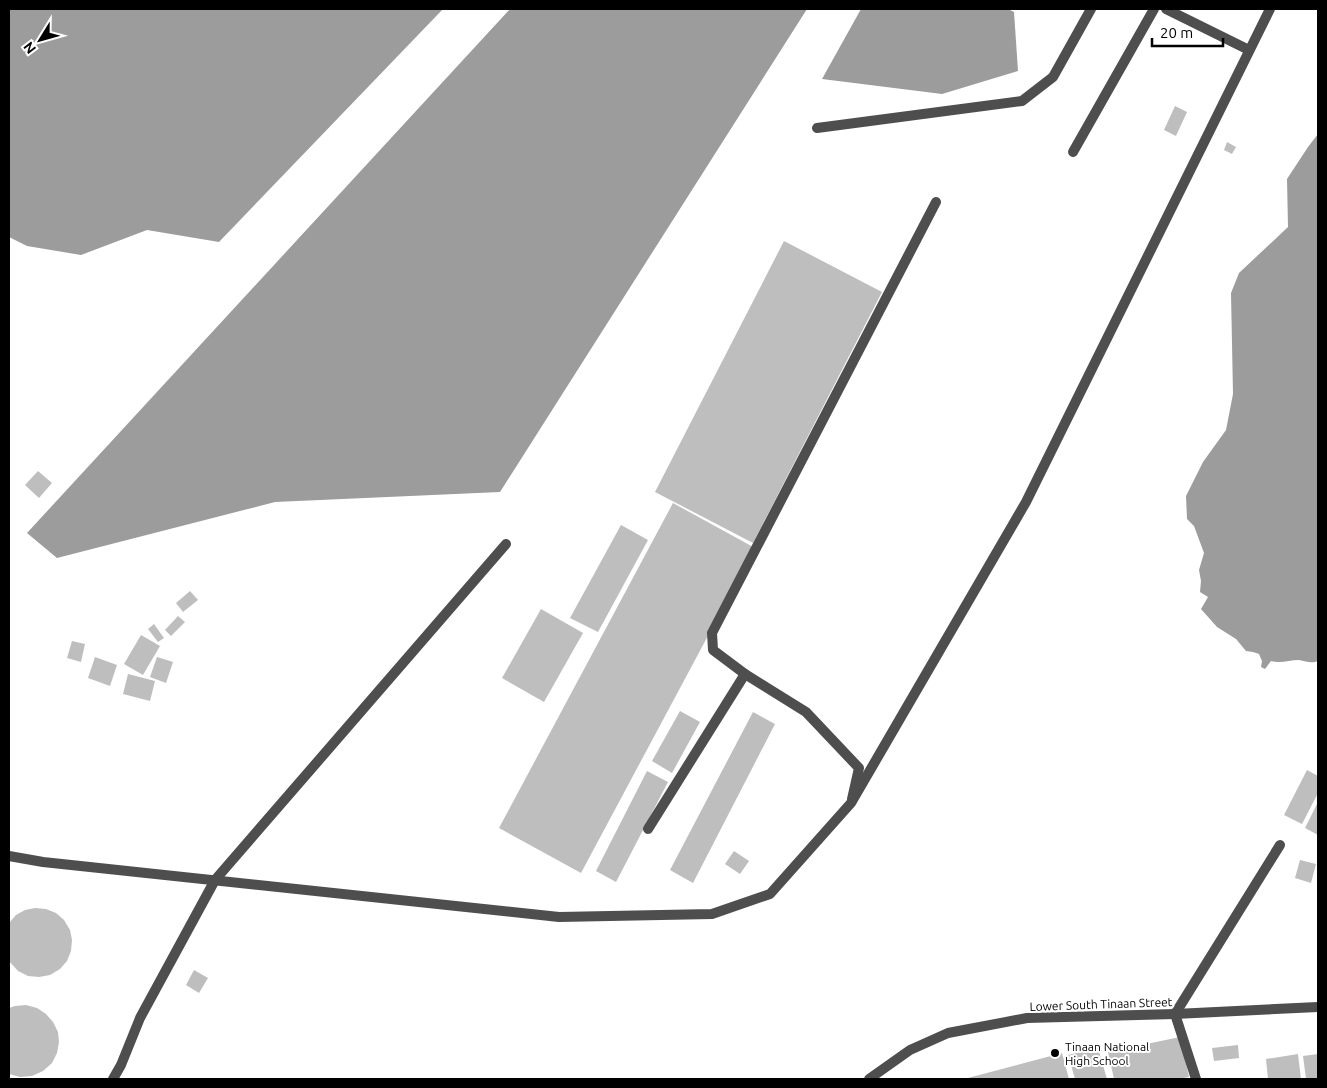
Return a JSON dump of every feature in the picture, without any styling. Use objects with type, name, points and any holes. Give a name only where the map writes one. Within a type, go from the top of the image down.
[{"type":"street","points":[[817,128],[1022,102],[1053,77],[1091,9]]},
{"type":"street","points":[[1073,152],[1154,9]]},
{"type":"street","points":[[1166,9],[1249,50]]},
{"type":"street","points":[[9,856],[42,862],[559,917],[712,914],[770,894],[851,803],[1026,502],[1270,9]]},
{"type":"street","points":[[851,803],[859,768],[806,712],[745,674],[713,650],[712,633],[936,202]]},
{"type":"street","points":[[114,1079],[140,1018],[215,880],[506,544]]},
{"type":"street","points":[[648,829],[745,674]]},
{"type":"street","points":[[1196,1079],[1175,1014],[1280,845]]},
{"type":"street","name":"Lower South Tinaan Street","points":[[869,1079],[910,1050],[948,1033],[1027,1018],[1175,1014],[1318,1007]]},
{"type":"shaded area","points":[[9,9],[443,9],[219,242],[147,230],[81,255],[27,246],[9,237]]},
{"type":"shaded area","points":[[510,9],[807,9],[500,492],[275,502],[57,558],[27,533]]},
{"type":"shaded area","points":[[861,9],[1008,9],[1014,12],[1018,71],[942,94],[822,79]]},
{"type":"shaded area","points":[[1318,134],[1318,661],[1271,661],[1265,669],[1261,667],[1262,661],[1259,654],[1246,651],[1236,639],[1217,627],[1201,609],[1208,597],[1200,592],[1199,570],[1204,553],[1194,526],[1187,519],[1186,496],[1203,462],[1226,430],[1233,394],[1231,293],[1239,273],[1288,227],[1287,179]]},
{"type":"building","points":[[1175,106],[1187,112],[1176,136],[1164,130]]},
{"type":"building","points":[[1227,142],[1236,147],[1232,154],[1224,150]]},
{"type":"building","points":[[784,241],[882,292],[753,543],[655,492]]},
{"type":"building","points":[[38,471],[52,483],[39,498],[25,485]]},
{"type":"building","points":[[673,503],[755,548],[581,873],[499,828]]},
{"type":"building","points":[[621,525],[648,540],[598,632],[570,618]]},
{"type":"building","points":[[190,591],[198,600],[183,612],[176,603]]},
{"type":"building","points":[[541,609],[583,633],[544,702],[502,678]]},
{"type":"building","points":[[178,616],[185,622],[171,636],[165,630]]},
{"type":"building","points":[[154,624],[164,638],[158,642],[148,629]]},
{"type":"building","points":[[141,635],[160,646],[143,675],[124,664]]},
{"type":"building","points":[[72,641],[85,644],[81,662],[67,658]]},
{"type":"building","points":[[95,657],[117,665],[110,686],[88,678]]},
{"type":"building","points":[[157,657],[173,662],[166,683],[150,677]]},
{"type":"building","points":[[128,674],[155,681],[150,701],[123,694]]},
{"type":"building","points":[[680,711],[700,722],[672,773],[652,761]]},
{"type":"building","points":[[753,712],[775,724],[693,883],[670,870]]},
{"type":"building","points":[[1307,770],[1318,776],[1318,793],[1302,824],[1284,815]]},
{"type":"building","points":[[647,771],[668,782],[616,882],[596,871]]},
{"type":"building","points":[[1318,802],[1318,835],[1305,828]]},
{"type":"building","points":[[734,851],[749,861],[740,874],[725,864]]},
{"type":"building","points":[[1300,860],[1316,864],[1311,883],[1295,878]]},
{"type":"building","points":[[35,908],[46,909],[56,913],[64,920],[70,930],[72,940],[71,951],[67,961],[60,969],[50,975],[39,977],[28,976],[18,971],[9,961],[9,923],[16,915],[25,910]]},
{"type":"building","points":[[194,970],[208,978],[199,993],[186,985]]},
{"type":"building","points":[[26,1005],[37,1008],[46,1014],[58,1032],[59,1042],[57,1053],[52,1063],[43,1071],[32,1076],[20,1077],[9,1074],[9,1008]]},
{"type":"building","points":[[1180,1037],[1189,1077],[1178,1079],[1114,1079],[1108,1052]]},
{"type":"building","points":[[1238,1045],[1239,1058],[1214,1061],[1212,1048]]},
{"type":"building","points":[[1098,1048],[1107,1079],[1075,1079],[1068,1055]]},
{"type":"building","points":[[1062,1053],[1069,1079],[964,1079]]},
{"type":"building","points":[[1298,1054],[1301,1079],[1268,1079],[1266,1059]]},
{"type":"building","points":[[1318,1054],[1318,1079],[1306,1079],[1303,1056]]},
{"type":"place","name":"Tinaan National High School","points":[[1055,1053]]}]
